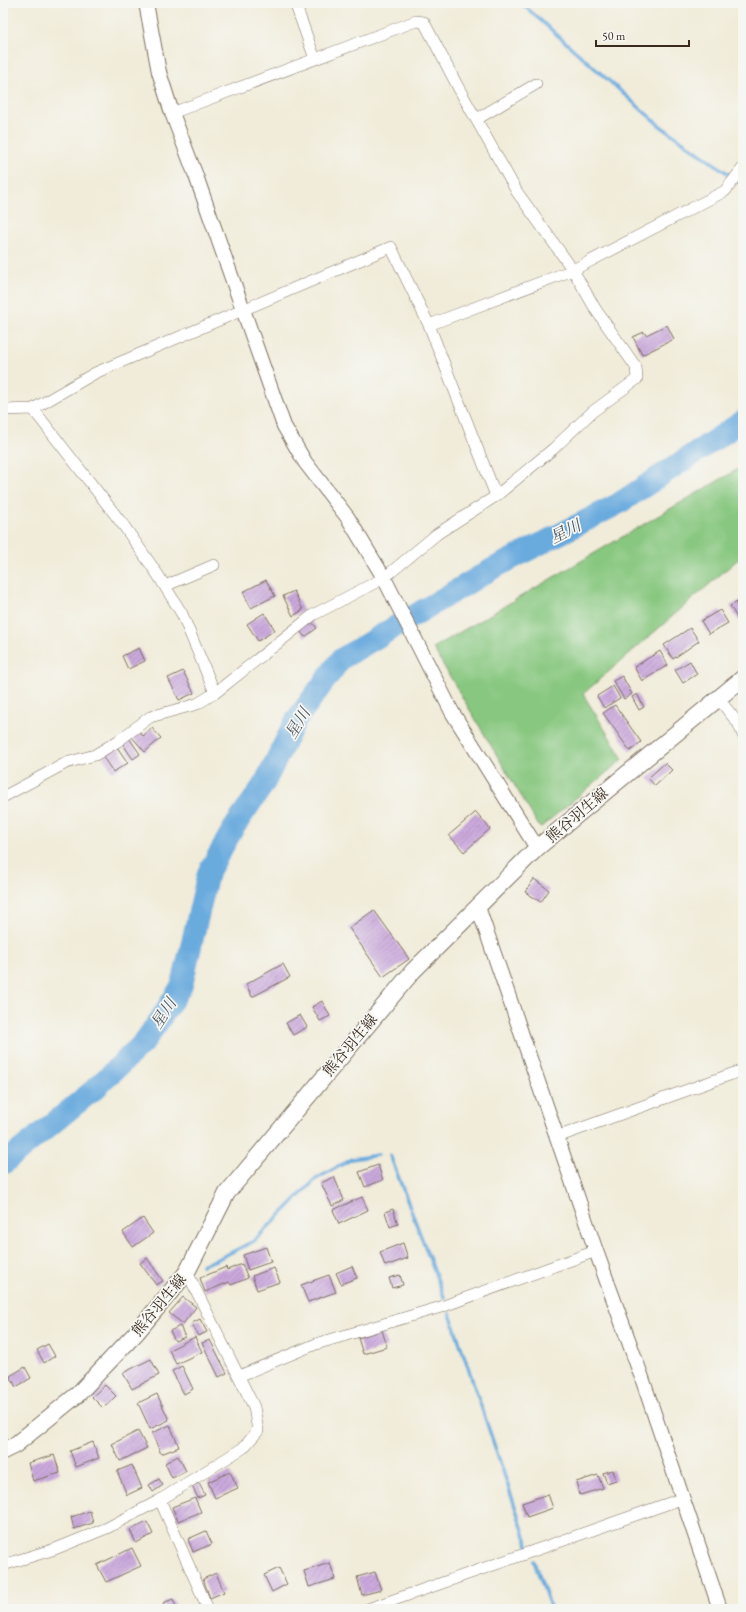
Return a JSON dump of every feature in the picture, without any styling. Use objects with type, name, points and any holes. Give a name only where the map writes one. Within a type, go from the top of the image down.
[{"type":"main road","name":"熊谷羽生線","points":[[3,1451],[15,1445],[77,1395],[137,1332],[187,1272],[227,1193],[413,971],[537,848],[743,678]]},
{"type":"street","points":[[146,3],[159,72],[172,113],[196,176],[284,426],[305,462],[348,518],[387,584],[456,719],[537,848]]},
{"type":"street","points":[[295,3],[315,59]]},
{"type":"street","points":[[3,797],[66,763],[95,755],[118,741],[150,717],[197,704],[215,693],[313,615],[387,584],[437,534],[496,496],[552,449],[592,412],[637,379],[636,367],[596,310],[573,270],[517,192],[424,22],[416,21],[172,113]]},
{"type":"street","points":[[477,119],[536,84]]},
{"type":"street","points":[[429,325],[573,270],[725,191],[743,168]]},
{"type":"street","points":[[3,410],[33,409],[96,373],[391,247],[429,325],[496,496]]},
{"type":"street","points":[[33,409],[126,529],[165,586],[182,614],[215,693]]},
{"type":"street","points":[[165,586],[214,565]]},
{"type":"street","points":[[718,698],[738,723],[743,735]]},
{"type":"street","points":[[478,907],[596,1251],[641,1375],[681,1499],[720,1609]]},
{"type":"street","points":[[557,1137],[743,1070]]},
{"type":"street","points":[[240,1376],[316,1344],[440,1307],[596,1251]]},
{"type":"street","points":[[3,1565],[55,1549],[107,1528],[160,1500],[243,1448],[258,1431],[254,1407],[240,1376],[187,1272]]},
{"type":"street","points":[[368,1609],[681,1499]]},
{"type":"street","points":[[160,1500],[208,1609]]},
{"type":"green space","points":[[743,466],[743,555],[583,694],[623,759],[540,828],[433,648]]},
{"type":"building","points":[[667,325],[674,339],[642,355],[633,337],[644,332],[646,335]]},
{"type":"building","points":[[266,580],[275,596],[251,608],[243,592]]},
{"type":"building","points":[[294,591],[303,610],[293,616],[283,596]]},
{"type":"building","points":[[743,599],[743,628],[730,606]]},
{"type":"building","points":[[720,610],[728,623],[709,634],[701,621]]},
{"type":"building","points":[[264,613],[275,630],[258,641],[247,624]]},
{"type":"building","points":[[309,619],[317,628],[305,637],[298,629]]},
{"type":"building","points":[[690,628],[699,641],[673,659],[664,645]]},
{"type":"building","points":[[139,648],[145,661],[128,669],[122,656]]},
{"type":"building","points":[[660,651],[668,665],[642,681],[634,667]]},
{"type":"building","points":[[690,661],[697,674],[683,683],[675,670]]},
{"type":"building","points":[[183,671],[194,693],[179,700],[168,678]]},
{"type":"building","points":[[622,676],[632,694],[624,699],[613,681]]},
{"type":"building","points":[[613,686],[620,698],[604,708],[597,696]]},
{"type":"building","points":[[637,694],[644,707],[639,710],[632,697]]},
{"type":"building","points":[[615,705],[641,742],[630,751],[603,713]]},
{"type":"building","points":[[152,728],[161,738],[145,752],[131,736],[138,730],[143,736]]},
{"type":"building","points":[[129,738],[140,754],[133,759],[122,743]]},
{"type":"building","points":[[117,747],[128,763],[113,772],[103,757]]},
{"type":"building","points":[[665,763],[672,770],[655,786],[648,778]]},
{"type":"building","points":[[476,812],[490,829],[464,852],[449,835]]},
{"type":"building","points":[[534,879],[549,890],[541,902],[525,892]]},
{"type":"building","points":[[374,910],[409,959],[383,977],[349,928]]},
{"type":"building","points":[[283,964],[290,977],[252,997],[246,984]]},
{"type":"building","points":[[322,1001],[330,1016],[320,1021],[312,1007]]},
{"type":"building","points":[[300,1015],[307,1027],[293,1035],[286,1023]]},
{"type":"building","points":[[378,1165],[383,1180],[365,1187],[359,1172]]},
{"type":"building","points":[[334,1177],[344,1200],[332,1206],[321,1183]]},
{"type":"building","points":[[362,1197],[368,1210],[339,1224],[333,1210]]},
{"type":"building","points":[[393,1209],[398,1224],[390,1227],[385,1212]]},
{"type":"building","points":[[143,1218],[153,1233],[133,1247],[123,1232]]},
{"type":"building","points":[[403,1243],[408,1258],[385,1266],[380,1252]]},
{"type":"building","points":[[266,1247],[271,1262],[248,1270],[243,1255]]},
{"type":"building","points":[[147,1258],[163,1281],[156,1285],[140,1263]]},
{"type":"building","points":[[242,1264],[248,1278],[231,1285],[229,1282],[205,1292],[200,1278],[226,1267],[227,1270]]},
{"type":"building","points":[[352,1266],[357,1278],[341,1284],[336,1273]]},
{"type":"building","points":[[274,1268],[280,1282],[257,1290],[252,1276]]},
{"type":"building","points":[[329,1275],[336,1292],[308,1302],[301,1285]]},
{"type":"building","points":[[400,1275],[403,1285],[392,1288],[389,1278]]},
{"type":"building","points":[[183,1297],[196,1307],[183,1324],[169,1313]]},
{"type":"building","points":[[200,1319],[207,1332],[198,1336],[192,1323]]},
{"type":"building","points":[[180,1326],[185,1337],[175,1341],[170,1331]]},
{"type":"building","points":[[382,1330],[387,1347],[363,1354],[358,1338]]},
{"type":"building","points":[[195,1337],[202,1352],[176,1364],[169,1350]]},
{"type":"building","points":[[210,1340],[227,1373],[219,1377],[202,1343]]},
{"type":"building","points":[[48,1344],[55,1356],[44,1363],[37,1350]]},
{"type":"building","points":[[151,1359],[159,1375],[132,1389],[123,1373]]},
{"type":"building","points":[[182,1366],[193,1389],[184,1394],[172,1371]]},
{"type":"building","points":[[25,1367],[31,1378],[16,1387],[10,1376]]},
{"type":"building","points":[[105,1385],[116,1396],[103,1408],[92,1397]]},
{"type":"building","points":[[157,1394],[169,1420],[150,1429],[138,1403]]},
{"type":"building","points":[[170,1425],[179,1447],[161,1454],[152,1433]]},
{"type":"building","points":[[138,1431],[147,1448],[120,1461],[112,1444]]},
{"type":"building","points":[[93,1442],[99,1458],[76,1467],[70,1451]]},
{"type":"building","points":[[54,1455],[60,1473],[33,1481],[28,1463]]},
{"type":"building","points":[[178,1456],[186,1471],[172,1478],[165,1463]]},
{"type":"building","points":[[132,1465],[142,1488],[127,1495],[117,1471]]},
{"type":"building","points":[[613,1470],[616,1480],[607,1483],[603,1473]]},
{"type":"building","points":[[230,1472],[238,1488],[215,1498],[208,1482]]},
{"type":"building","points":[[598,1475],[603,1488],[580,1495],[576,1482]]},
{"type":"building","points":[[159,1479],[163,1485],[153,1492],[149,1485]]},
{"type":"building","points":[[199,1483],[205,1495],[198,1498],[192,1486]]},
{"type":"building","points":[[548,1494],[553,1508],[527,1517],[522,1503]]},
{"type":"building","points":[[195,1498],[201,1512],[178,1521],[172,1507]]},
{"type":"building","points":[[90,1511],[93,1523],[74,1529],[71,1517]]},
{"type":"building","points":[[147,1522],[153,1534],[136,1543],[130,1530]]},
{"type":"building","points":[[206,1531],[212,1544],[193,1552],[188,1539]]},
{"type":"building","points":[[132,1548],[141,1566],[106,1582],[97,1565]]},
{"type":"building","points":[[330,1563],[335,1579],[309,1587],[304,1571]]},
{"type":"building","points":[[279,1568],[287,1584],[272,1592],[264,1575]]},
{"type":"building","points":[[375,1572],[381,1590],[362,1595],[357,1577]]},
{"type":"building","points":[[216,1573],[224,1592],[210,1598],[203,1579]]},
{"type":"building","points":[[173,1599],[177,1609],[165,1609],[163,1603]]},
{"type":"waterway","points":[[521,3],[659,125],[743,184]]},
{"type":"waterway","name":"星川","points":[[3,1164],[96,1088],[143,1043],[159,1021],[182,985],[208,873],[233,829],[264,784],[296,720],[341,659],[492,569],[618,504],[743,421]]},
{"type":"waterway","points":[[202,1265],[218,1259],[254,1241],[316,1179],[352,1159],[378,1155]]},
{"type":"waterway","points":[[390,1155],[444,1297]]},
{"type":"waterway","points":[[450,1314],[529,1548]]},
{"type":"waterway","points":[[534,1561],[551,1609]]}]
